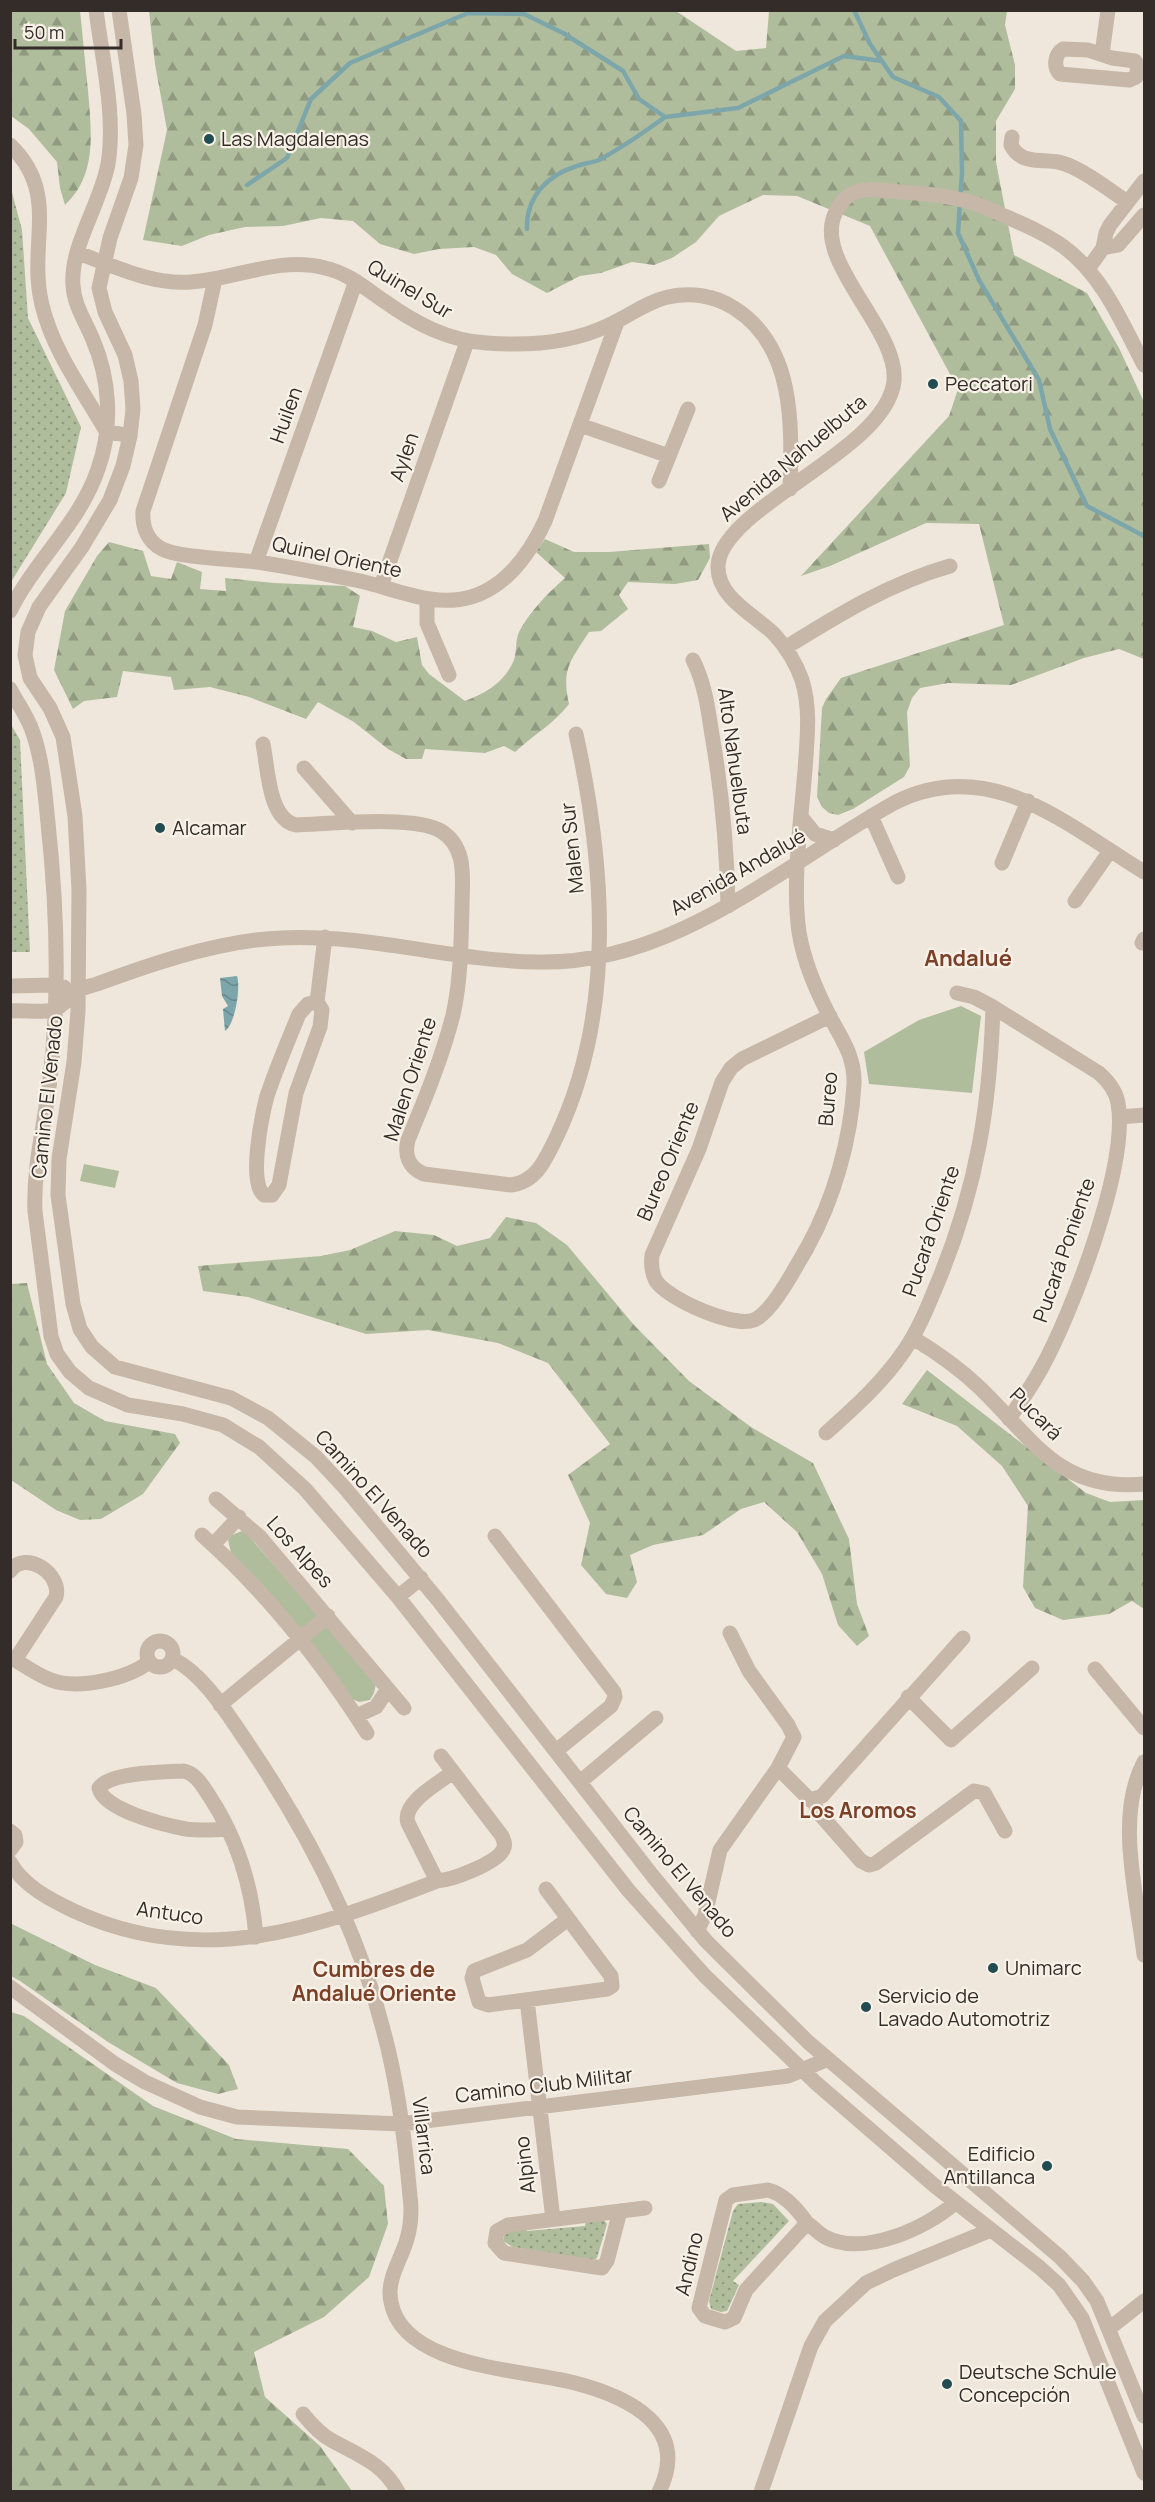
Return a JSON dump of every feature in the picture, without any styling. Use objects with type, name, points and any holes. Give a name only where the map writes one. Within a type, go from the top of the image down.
[{"type":"street","points":[[10,611],[80,508],[99,469],[106,431],[107,396],[102,366],[75,298],[73,284],[78,253],[104,182],[110,150],[110,120],[96,10]]},
{"type":"street","name":"Camino El Venado","points":[[119,10],[134,114],[136,145],[131,178],[103,262],[99,288],[101,301],[124,355],[131,381],[133,409],[130,436],[123,466],[110,500],[82,548],[39,608],[25,643],[26,666],[30,678],[57,722],[66,753],[76,840],[79,920],[78,991],[74,1062],[59,1159],[58,1195],[74,1312],[84,1336],[106,1361],[124,1371],[216,1392],[246,1405],[268,1418],[302,1444],[330,1470],[421,1578],[698,1931],[828,2059],[1060,2258],[1090,2291],[1110,2328],[1144,2416]]},
{"type":"street","points":[[1102,54],[1108,10]]},
{"type":"street","points":[[1063,49],[1088,50],[1102,54],[1112,58],[1135,61],[1138,66],[1136,77],[1129,80],[1063,75],[1056,69],[1058,53],[1063,49]]},
{"type":"street","points":[[1012,137],[1011,145],[1018,154],[1028,159],[1053,160],[1071,165],[1127,202]]},
{"type":"street","points":[[10,145],[28,166],[38,191],[41,206],[37,255],[39,290],[51,334],[106,431],[130,436]]},
{"type":"street","points":[[1088,268],[1103,248],[1106,233],[1144,181]]},
{"type":"street","name":"Avenida Nahuelbuta","points":[[799,861],[807,739],[807,701],[800,675],[785,648],[773,633],[732,598],[722,582],[718,568],[720,556],[732,536],[827,461],[877,418],[887,404],[893,386],[893,365],[887,347],[842,267],[831,232],[832,216],[843,200],[865,189],[930,195],[983,206],[1046,236],[1088,268],[1105,292],[1144,365]]},
{"type":"street","points":[[1103,248],[1118,245],[1144,214]]},
{"type":"street","name":"Quinel Sur","points":[[78,253],[161,281],[190,282],[215,279],[254,269],[310,265],[336,271],[356,281],[422,325],[467,342],[513,344],[558,340],[583,335],[617,322],[665,298],[690,294],[710,297],[729,304],[751,321],[770,345],[784,381],[790,489]]},
{"type":"street","name":"Quinel Oriente","points":[[215,279],[205,325],[145,502],[142,519],[144,528],[153,542],[167,551],[256,562],[381,586],[427,599],[450,600],[472,596],[492,588],[509,575],[529,550],[542,528],[617,322]]},
{"type":"street","name":"Huilen","points":[[256,562],[356,281]]},
{"type":"street","name":"Aylen","points":[[381,586],[467,342]]},
{"type":"street","points":[[73,375],[89,374],[102,366]]},
{"type":"street","points":[[659,481],[688,409]]},
{"type":"street","points":[[580,425],[669,456]]},
{"type":"street","points":[[785,648],[864,600],[913,578],[950,566]]},
{"type":"street","points":[[427,599],[427,623],[449,675]]},
{"type":"street","name":"Alto Nahuelbuta","points":[[693,660],[706,693],[722,795],[728,906]]},
{"type":"street","name":"Camino El Venado","points":[[10,688],[33,734],[40,761],[51,854],[55,985],[51,1079],[34,1190],[51,1336],[57,1354],[70,1372],[89,1388],[106,1396],[150,1410],[183,1414],[210,1421],[247,1439],[305,1489],[398,1597],[661,1928],[724,1995],[803,2071],[955,2203],[1050,2276],[1075,2307],[1143,2463]]},
{"type":"street","name":"Malen Sur","points":[[529,1180],[548,1155],[579,1080],[591,1030],[598,959],[599,918],[594,838],[576,734]]},
{"type":"street","name":"Malen Oriente","points":[[263,744],[274,801],[283,819],[296,825],[384,822],[428,826],[442,832],[454,843],[462,866],[461,954],[453,1014],[443,1050],[408,1140],[407,1158],[414,1168],[424,1174],[511,1185],[529,1180]]},
{"type":"street","points":[[304,768],[352,824]]},
{"type":"street","name":"Avenida Andalué","points":[[78,991],[198,951],[258,940],[325,937],[375,941],[537,963],[598,959],[668,936],[728,906],[871,816],[909,796],[946,787],[982,788],[1028,801],[1144,872]]},
{"type":"street","points":[[1002,863],[1028,801]]},
{"type":"street","points":[[871,816],[898,877]]},
{"type":"street","points":[[801,818],[814,834],[834,840]]},
{"type":"street","points":[[1075,901],[1110,851]]},
{"type":"street","name":"Bureo","points":[[748,1322],[765,1312],[801,1258],[819,1223],[836,1180],[845,1140],[854,1078],[850,1055],[808,970],[800,938],[797,907],[799,861]]},
{"type":"street","points":[[317,1002],[308,1004],[299,1014],[268,1095],[259,1142],[256,1179],[258,1190],[264,1195],[272,1194],[279,1185],[296,1093],[320,1027],[322,1013],[317,1002],[325,937]]},
{"type":"street","points":[[10,986],[55,985],[78,991]]},
{"type":"street","points":[[10,1011],[54,1010],[78,991]]},
{"type":"street","name":"Pucará Poniente","points":[[957,993],[974,997],[993,1007],[1099,1073],[1116,1095],[1119,1117],[1115,1163],[1090,1252],[1054,1343],[1041,1369],[1009,1419]]},
{"type":"street","name":"Pucará Oriente","points":[[826,1433],[880,1380],[913,1338],[943,1271],[974,1178],[987,1102],[993,1007]]},
{"type":"street","name":"Bureo Oriente","points":[[748,1322],[707,1312],[665,1290],[653,1274],[652,1255],[699,1149],[726,1074],[742,1059],[830,1016]]},
{"type":"street","points":[[1119,1117],[1144,1115]]},
{"type":"street","name":"Pucará","points":[[913,1338],[961,1371],[1040,1450],[1076,1475],[1109,1484],[1144,1484]]},
{"type":"street","name":"Los Alpes","points":[[216,1499],[260,1537],[404,1708]]},
{"type":"street","name":"Los Alpes","points":[[239,1517],[208,1540],[300,1639],[367,1733]]},
{"type":"street","points":[[495,1536],[614,1692],[615,1697],[610,1706],[556,1751]]},
{"type":"street","points":[[10,1570],[18,1563],[30,1562],[53,1577],[58,1588],[57,1597],[13,1659],[45,1677],[66,1683],[120,1677],[141,1669],[149,1662],[156,1667],[164,1667],[173,1659]]},
{"type":"street","points":[[398,1597],[421,1578]]},
{"type":"street","name":"Los Alpes","points":[[220,1705],[328,1616]]},
{"type":"street","points":[[698,1931],[707,1908],[720,1850],[793,1743],[793,1733],[749,1671],[730,1633]]},
{"type":"street","points":[[778,1768],[806,1797],[813,1799],[822,1796],[963,1638]]},
{"type":"street","name":"Villarrica","points":[[149,1662],[147,1650],[153,1643],[161,1641],[171,1647],[173,1659],[193,1673],[220,1705],[284,1801],[318,1860],[366,1971],[391,2061],[411,2211],[409,2233],[390,2288],[390,2301],[400,2324],[405,2332],[420,2342],[458,2358],[509,2372],[585,2386],[627,2404],[646,2416],[665,2437],[668,2452],[667,2469],[659,2492]]},
{"type":"street","points":[[908,1697],[951,1740],[1032,1668]]},
{"type":"street","points":[[1095,1669],[1144,1728]]},
{"type":"street","points":[[356,1716],[376,1707],[388,1689]]},
{"type":"street","points":[[580,1782],[656,1718]]},
{"type":"street","points":[[437,1881],[408,1823],[407,1813],[412,1803],[453,1772],[441,1756]]},
{"type":"street","points":[[1144,1762],[1135,1782],[1129,1815],[1144,1956]]},
{"type":"street","points":[[228,1829],[186,1829],[152,1820],[111,1803],[102,1796],[99,1788],[103,1782],[117,1777],[189,1772],[198,1779],[228,1829],[246,1874],[256,1937]]},
{"type":"street","name":"Antuco","points":[[10,1862],[26,1883],[80,1914],[106,1923],[158,1935],[184,1938],[232,1939],[300,1929],[437,1881],[449,1879],[488,1863],[503,1850],[505,1845],[502,1836],[453,1772]]},
{"type":"street","points":[[813,1799],[822,1817],[861,1861],[869,1865],[876,1863],[974,1791],[984,1793],[1005,1832]]},
{"type":"street","points":[[10,1831],[15,1835],[16,1842],[10,1850]]},
{"type":"street","points":[[546,1889],[611,1976],[613,1984],[607,1989],[527,2000],[481,2004],[477,2000],[473,1973],[479,1968],[527,1950],[568,1919]]},
{"type":"street","name":"Camino Club Militar","points":[[10,1988],[115,2064],[145,2082],[200,2107],[237,2117],[271,2120],[401,2124],[788,2076],[828,2059]]},
{"type":"street","name":"Alpino","points":[[527,2000],[553,2219]]},
{"type":"street","name":"Andino","points":[[807,2223],[746,2290],[734,2318],[725,2322],[701,2312],[699,2308],[728,2198],[763,2190],[773,2192],[789,2203],[807,2223],[825,2237],[842,2243],[884,2239],[910,2233],[940,2216],[955,2203]]},
{"type":"street","points":[[620,2211],[606,2264],[602,2268],[504,2253],[496,2245],[496,2231],[504,2226],[553,2219],[645,2208]]},
{"type":"street","points":[[761,2492],[811,2346],[825,2321],[866,2283],[990,2230]]},
{"type":"street","points":[[1110,2328],[1144,2301]]},
{"type":"street","points":[[303,2414],[319,2432],[330,2440],[366,2457],[382,2470],[392,2480],[398,2492]]},
{"type":"green space","points":[[11,10],[80,11],[89,105],[90,151],[83,180],[76,193],[65,205],[60,188],[57,162],[29,129],[11,116]]},
{"type":"green space","points":[[149,11],[676,11],[736,51],[766,48],[769,11],[1007,11],[1005,25],[1015,65],[1015,89],[996,121],[996,162],[1014,255],[1087,293],[1119,348],[1144,402],[1144,659],[1119,649],[1084,658],[1011,685],[948,683],[920,688],[912,698],[907,712],[910,766],[904,777],[853,809],[838,815],[829,813],[822,807],[817,797],[822,708],[841,678],[1004,625],[979,524],[926,523],[830,566],[801,576],[949,416],[958,389],[870,226],[797,196],[763,195],[719,216],[696,242],[672,258],[654,265],[632,262],[601,273],[580,276],[547,293],[512,274],[496,255],[474,247],[439,249],[414,254],[380,244],[353,221],[321,218],[283,226],[245,227],[209,235],[182,246],[143,240],[167,130],[155,64]]},
{"type":"green space","points":[[10,185],[22,230],[28,318],[81,427],[66,493],[11,582]]},
{"type":"green space","points":[[545,539],[574,552],[609,552],[709,544],[710,558],[698,580],[675,584],[628,582],[619,595],[628,609],[601,631],[589,632],[569,665],[566,682],[569,704],[557,718],[515,752],[504,746],[485,753],[425,749],[422,759],[406,759],[388,749],[354,722],[318,702],[306,719],[249,697],[210,687],[174,690],[171,677],[123,671],[117,697],[84,701],[73,709],[54,670],[65,611],[97,556],[109,542],[143,551],[151,576],[171,579],[177,562],[202,572],[200,589],[226,591],[225,578],[345,586],[360,596],[353,627],[372,631],[396,642],[417,637],[422,665],[429,674],[465,701],[487,690],[506,675],[514,660],[518,635],[523,624],[539,603],[565,578],[536,552]]},
{"type":"green space","points":[[10,723],[20,740],[30,952],[11,952]]},
{"type":"green space","points":[[961,1006],[981,1016],[972,1093],[869,1084],[864,1052],[919,1020]]},
{"type":"green space","points":[[84,1164],[119,1171],[115,1188],[80,1181]]},
{"type":"green space","points":[[506,1217],[536,1223],[567,1245],[634,1325],[689,1381],[751,1427],[813,1463],[849,1539],[857,1604],[869,1636],[857,1646],[838,1625],[822,1574],[797,1532],[764,1502],[741,1509],[703,1535],[653,1545],[630,1555],[637,1582],[627,1598],[606,1594],[581,1565],[590,1523],[568,1475],[610,1444],[548,1363],[498,1343],[428,1330],[366,1334],[248,1297],[203,1291],[198,1266],[321,1256],[350,1250],[395,1231],[434,1235],[457,1246],[490,1238]]},
{"type":"green space","points":[[27,1283],[47,1364],[74,1403],[105,1421],[175,1434],[180,1443],[143,1494],[101,1519],[80,1520],[56,1510],[11,1480],[11,1284]]},
{"type":"green space","points":[[927,1370],[1086,1493],[1110,1502],[1144,1500],[1144,1609],[1132,1601],[1109,1614],[1063,1620],[1035,1608],[1023,1587],[1028,1506],[1002,1466],[957,1426],[902,1404]]},
{"type":"green space","points":[[242,1531],[248,1535],[374,1680],[376,1684],[370,1700],[359,1702],[352,1699],[231,1553],[228,1540],[232,1535]]},
{"type":"green space","points":[[10,1923],[95,1965],[156,1988],[229,2065],[238,2089],[218,2094],[177,2083],[108,2042],[11,1976]]},
{"type":"green space","points":[[11,2012],[24,2016],[153,2106],[236,2139],[348,2149],[384,2186],[388,2224],[369,2277],[324,2317],[254,2352],[265,2397],[320,2446],[352,2491],[11,2491]]},
{"type":"green space","points":[[762,2202],[773,2204],[789,2221],[733,2281],[739,2285],[727,2311],[711,2309],[709,2301],[733,2211],[738,2204]]},
{"type":"green space","points":[[586,2220],[604,2220],[607,2224],[597,2258],[592,2261],[513,2247],[503,2241],[508,2231],[525,2227],[527,2231],[585,2226]]},
{"type":"water","points":[[237,976],[236,1005],[232,1021],[225,1031],[223,1009],[228,1006],[222,996],[220,978]]},
{"type":"waterway","points":[[854,10],[870,44],[893,77],[939,97],[961,121],[962,172],[958,233],[979,280],[1039,380],[1050,429],[1087,506],[1144,536]]},
{"type":"waterway","points":[[247,185],[287,158],[311,99],[350,63],[468,13],[524,14],[563,33],[623,71],[639,99],[665,117],[738,108],[844,56],[882,61]]},
{"type":"waterway","points":[[527,229],[534,197],[548,181],[566,170],[599,160],[633,140],[665,117]]},
{"type":"place","name":"Las Magdalenas","points":[[209,139]]},
{"type":"place","name":"Peccatori","points":[[933,384]]},
{"type":"place","name":"Alcamar","points":[[160,828]]},
{"type":"place","name":"Unimarc","points":[[993,1968]]},
{"type":"place","name":"Servicio de Lavado Automotriz","points":[[866,2007]]},
{"type":"place","name":"Edificio Antillanca","points":[[1047,2166]]},
{"type":"place","name":"Deutsche Schule Concepción","points":[[947,2384]]},
{"type":"district","name":"Andalué","points":[[968,958]]},
{"type":"district","name":"Los Aromos","points":[[858,1811]]},
{"type":"district","name":"Cumbres de Andalué Oriente","points":[[374,1982]]}]
